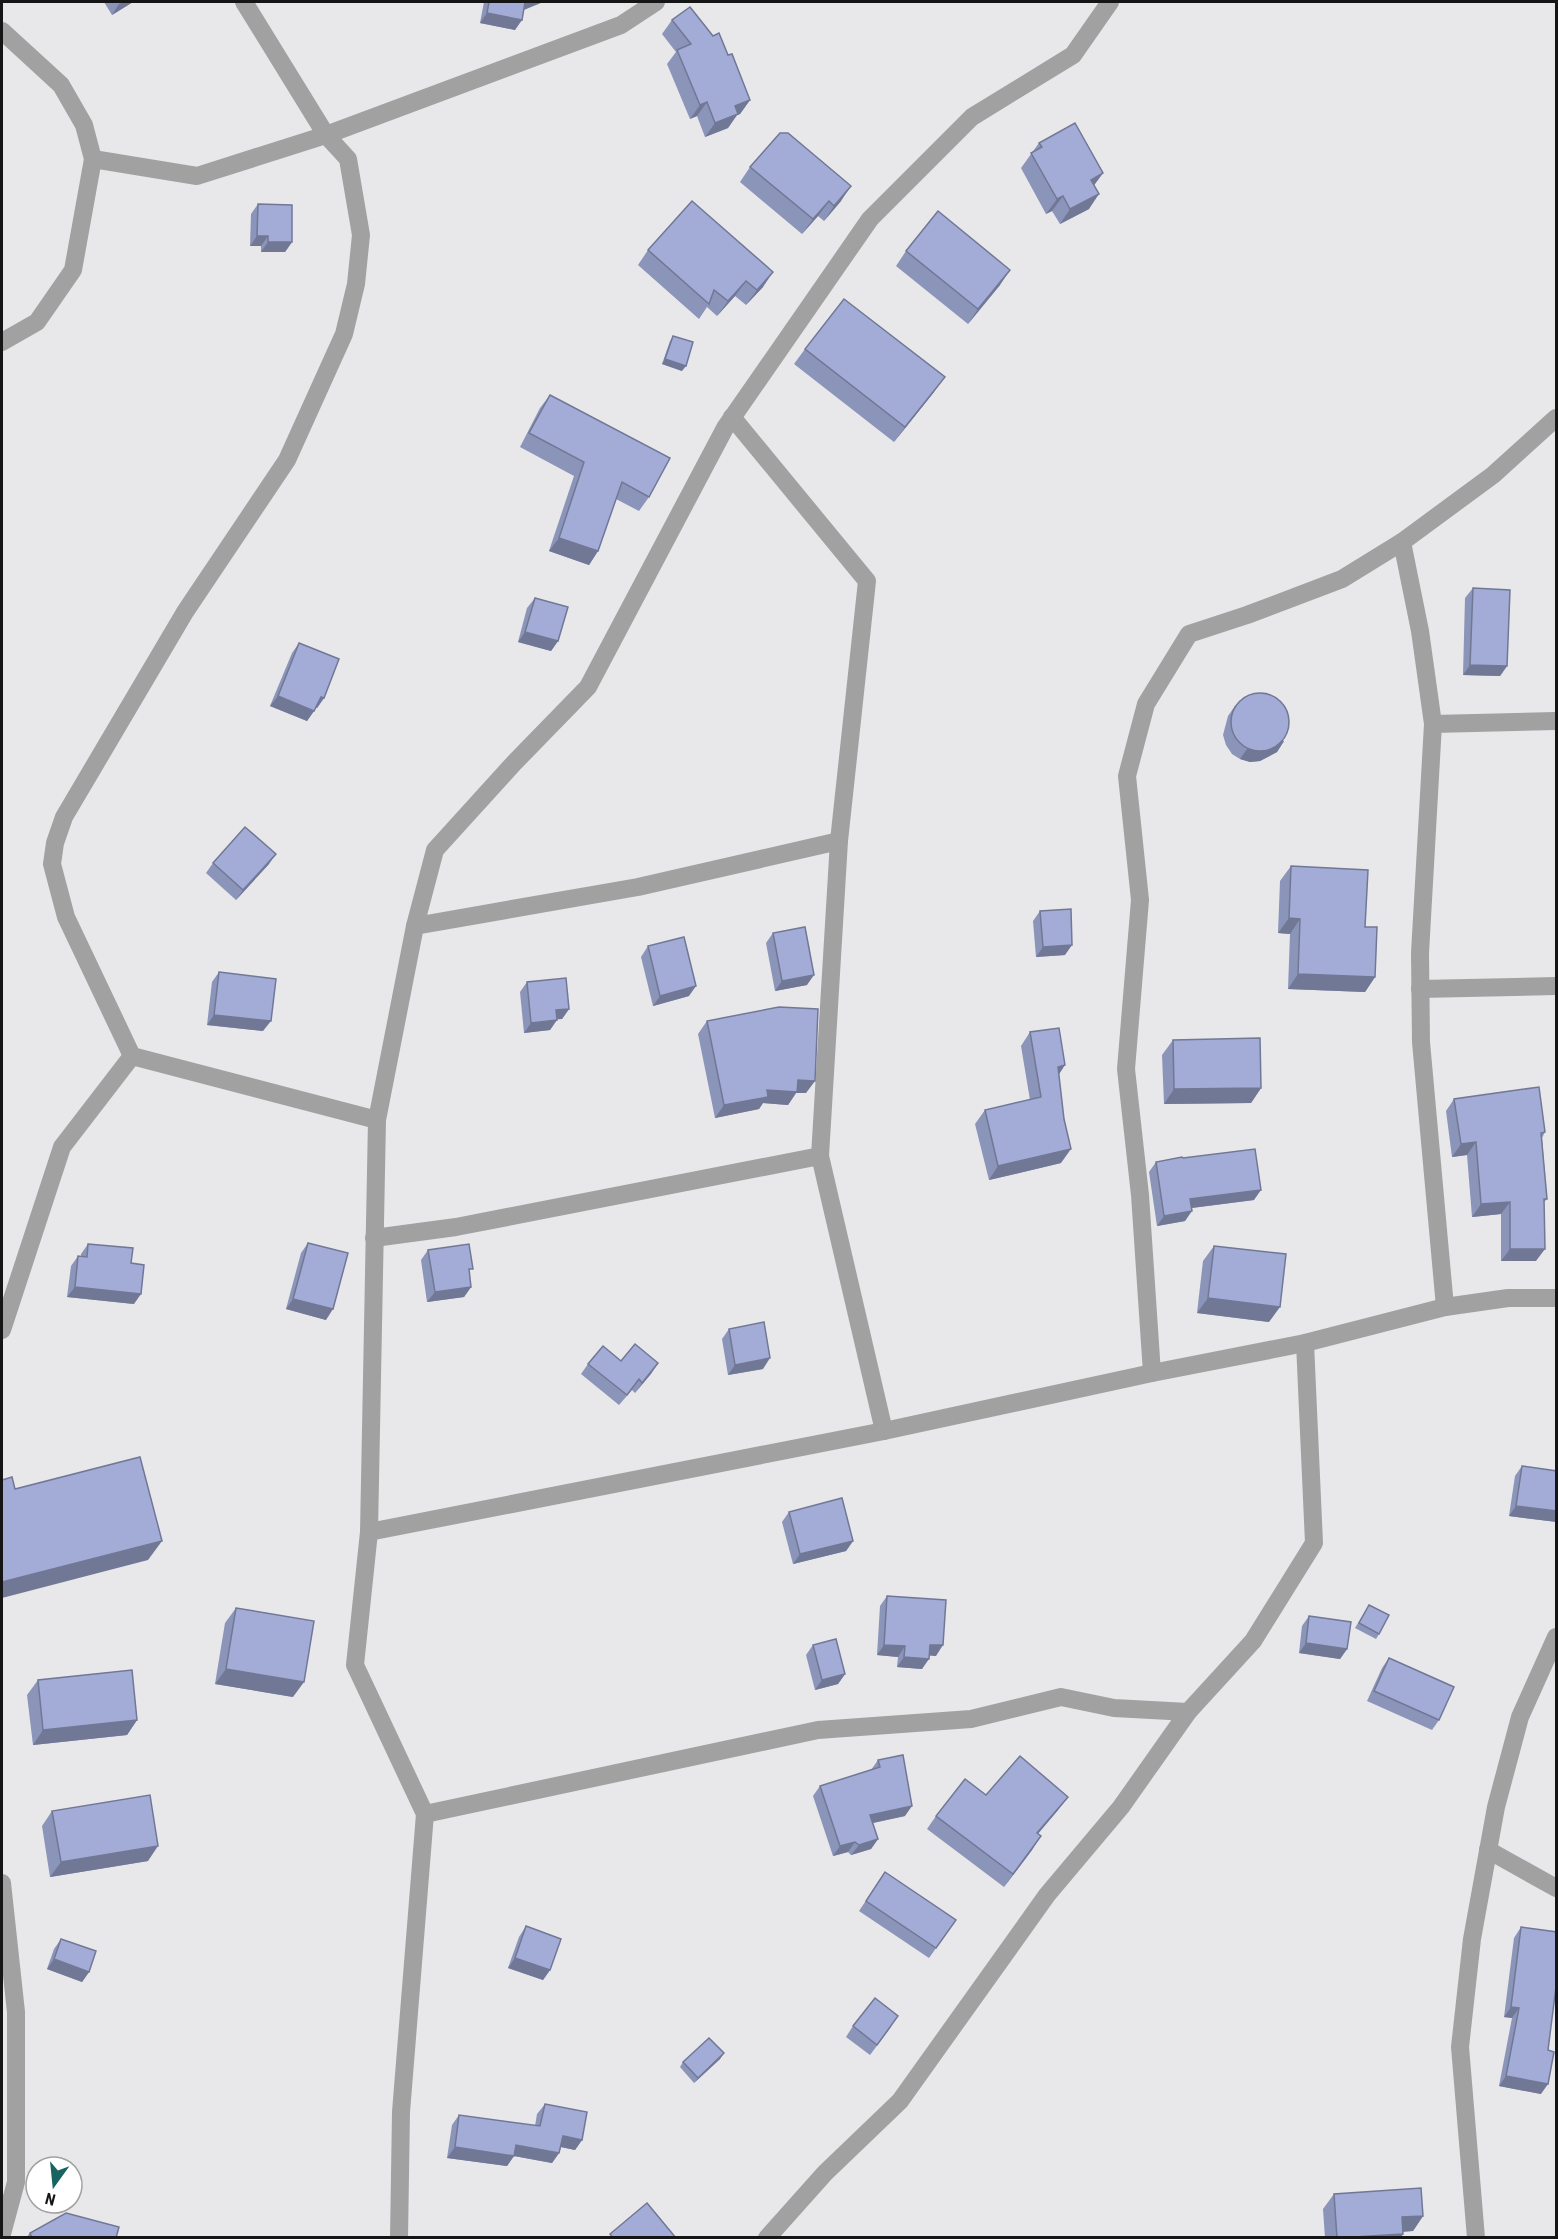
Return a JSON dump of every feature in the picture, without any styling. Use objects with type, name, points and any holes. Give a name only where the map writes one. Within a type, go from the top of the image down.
[{"type":"street","points":[[244,2],[326,135],[348,159],[361,234],[356,284],[344,334],[287,460],[185,612],[64,817],[55,843],[52,864],[66,917],[132,1056],[377,1120]]},
{"type":"street","points":[[93,159],[197,176],[326,135],[621,25],[656,2]]},
{"type":"street","points":[[399,2238],[401,2112],[424,1814],[355,1665],[369,1532],[377,1120],[415,926],[435,850],[514,763],[588,687],[725,428],[870,219],[972,117],[1073,55],[1110,2]]},
{"type":"street","points":[[2,31],[61,85],[84,125],[93,159],[73,270],[37,322],[2,342]]},
{"type":"street","points":[[732,417],[867,581],[839,841],[820,1156],[884,1431]]},
{"type":"street","points":[[1152,1373],[1140,1195],[1126,1069],[1140,900],[1127,776],[1146,704],[1189,634],[1342,579],[1402,542],[1493,475],[1557,418]]},
{"type":"street","points":[[1402,542],[1420,631],[1433,724],[1420,953],[1421,1041],[1445,1307]]},
{"type":"street","points":[[1433,724],[1557,721]]},
{"type":"street","points":[[415,926],[638,887],[839,841]]},
{"type":"street","points":[[1420,989],[1557,986]]},
{"type":"street","points":[[2,1330],[62,1147],[132,1056]]},
{"type":"street","points":[[374,1238],[456,1227],[820,1156]]},
{"type":"street","points":[[369,1532],[884,1431],[1152,1373],[1305,1343],[1445,1307],[1508,1298],[1557,1299]]},
{"type":"street","points":[[767,2238],[825,2173],[900,2101],[1047,1895],[1121,1807],[1188,1712],[1253,1641],[1314,1543],[1305,1343]]},
{"type":"street","points":[[1476,2238],[1460,2047],[1472,1939],[1496,1807],[1520,1717],[1557,1637]]},
{"type":"street","points":[[424,1814],[818,1730],[971,1719],[1061,1697],[1114,1708],[1188,1712]]},
{"type":"street","points":[[1488,1850],[1557,1888]]},
{"type":"street","points":[[2,1883],[16,2012],[15,2182],[2,2234]]},
{"type":"building","points":[[489,2],[525,2],[522,20],[487,13]]},
{"type":"building","points":[[690,7],[713,36],[719,33],[728,55],[732,54],[750,100],[735,106],[738,114],[715,123],[707,102],[700,105],[677,50],[691,44],[672,20]]},
{"type":"building","points":[[1075,123],[1103,173],[1091,180],[1099,194],[1070,209],[1063,196],[1057,199],[1031,153],[1042,147],[1039,143]]},
{"type":"building","points":[[780,133],[788,133],[851,186],[834,206],[829,201],[813,219],[750,167]]},
{"type":"building","points":[[692,201],[773,272],[757,290],[746,281],[728,301],[714,290],[709,304],[648,250]]},
{"type":"building","points":[[258,204],[292,205],[292,242],[268,242],[268,236],[257,236]]},
{"type":"building","points":[[938,211],[1010,270],[978,309],[906,251]]},
{"type":"building","points":[[844,299],[945,377],[905,427],[805,349]]},
{"type":"building","points":[[673,336],[693,342],[686,366],[665,359]]},
{"type":"building","points":[[550,395],[670,458],[649,497],[622,482],[598,551],[559,538],[584,462],[529,433]]},
{"type":"building","points":[[1473,588],[1510,590],[1507,666],[1470,665]]},
{"type":"building","points":[[535,598],[568,607],[558,641],[525,632]]},
{"type":"building","points":[[299,643],[339,659],[324,698],[321,697],[314,711],[278,696]]},
{"type":"building","points":[[1254,693],[1266,693],[1281,701],[1289,716],[1289,728],[1281,743],[1266,751],[1254,751],[1239,743],[1231,728],[1231,716],[1239,701]]},
{"type":"building","points":[[245,827],[276,854],[243,890],[213,863]]},
{"type":"building","points":[[1291,866],[1368,870],[1365,927],[1377,927],[1375,977],[1298,974],[1300,919],[1289,918]]},
{"type":"building","points":[[1071,909],[1072,945],[1043,947],[1040,911]]},
{"type":"building","points":[[805,927],[814,975],[782,981],[773,933]]},
{"type":"building","points":[[684,937],[696,986],[660,996],[648,946]]},
{"type":"building","points":[[219,972],[276,979],[271,1021],[214,1015]]},
{"type":"building","points":[[566,978],[569,1009],[556,1010],[557,1020],[531,1023],[527,982]]},
{"type":"building","points":[[779,1007],[818,1009],[815,1081],[798,1080],[797,1092],[767,1090],[768,1097],[724,1105],[707,1021]]},
{"type":"building","points":[[1059,1028],[1065,1065],[1058,1067],[1064,1119],[1071,1149],[998,1166],[985,1110],[1041,1097],[1030,1032]]},
{"type":"building","points":[[1260,1038],[1261,1088],[1174,1089],[1173,1040]]},
{"type":"building","points":[[1539,1087],[1545,1132],[1541,1133],[1547,1199],[1544,1199],[1545,1249],[1510,1249],[1510,1202],[1481,1204],[1476,1142],[1461,1144],[1454,1099]]},
{"type":"building","points":[[1255,1149],[1261,1190],[1190,1199],[1192,1211],[1164,1216],[1156,1162]]},
{"type":"building","points":[[308,1243],[348,1253],[333,1309],[293,1299]]},
{"type":"building","points":[[88,1244],[133,1248],[131,1263],[144,1265],[141,1294],[75,1287],[78,1256],[87,1257]]},
{"type":"building","points":[[469,1244],[473,1269],[469,1269],[471,1287],[435,1292],[428,1250]]},
{"type":"building","points":[[1214,1246],[1286,1254],[1280,1307],[1208,1298]]},
{"type":"building","points":[[764,1322],[770,1358],[735,1365],[729,1329]]},
{"type":"building","points":[[635,1344],[658,1363],[642,1383],[639,1379],[627,1395],[588,1364],[603,1346],[621,1361]]},
{"type":"building","points":[[140,1457],[162,1541],[2,1582],[2,1480],[12,1477],[15,1489]]},
{"type":"building","points":[[1522,1466],[1557,1471],[1557,1511],[1516,1506]]},
{"type":"building","points":[[842,1498],[853,1541],[800,1554],[789,1512]]},
{"type":"building","points":[[887,1596],[946,1600],[943,1645],[930,1645],[929,1659],[904,1657],[905,1646],[884,1645]]},
{"type":"building","points":[[1369,1605],[1389,1615],[1379,1634],[1359,1623]]},
{"type":"building","points":[[236,1608],[314,1621],[304,1682],[226,1669]]},
{"type":"building","points":[[1309,1616],[1351,1622],[1347,1649],[1306,1643]]},
{"type":"building","points":[[836,1639],[845,1674],[822,1680],[813,1645]]},
{"type":"building","points":[[1389,1658],[1454,1687],[1439,1720],[1374,1691]]},
{"type":"building","points":[[132,1670],[137,1720],[43,1730],[38,1680]]},
{"type":"building","points":[[903,1755],[912,1806],[870,1815],[878,1839],[859,1845],[855,1842],[840,1846],[820,1786],[880,1767],[878,1760]]},
{"type":"building","points":[[1020,1756],[1068,1797],[1037,1833],[1041,1836],[1013,1874],[936,1816],[965,1779],[986,1795]]},
{"type":"building","points":[[150,1795],[158,1846],[61,1862],[52,1811]]},
{"type":"building","points":[[885,1872],[956,1920],[936,1948],[866,1901]]},
{"type":"building","points":[[526,1926],[561,1939],[550,1970],[515,1958]]},
{"type":"building","points":[[1521,1927],[1557,1932],[1557,1979],[1548,2050],[1554,2052],[1548,2084],[1506,2076],[1519,2008],[1511,2007]]},
{"type":"building","points":[[61,1939],[96,1951],[89,1972],[54,1959]]},
{"type":"building","points":[[875,1998],[898,2016],[877,2045],[853,2026]]},
{"type":"building","points":[[709,2038],[724,2053],[698,2078],[683,2062]]},
{"type":"building","points":[[545,2104],[587,2112],[582,2140],[563,2136],[559,2153],[516,2145],[514,2156],[455,2147],[459,2115],[540,2126]]},
{"type":"building","points":[[1421,2188],[1423,2216],[1402,2217],[1403,2234],[1337,2238],[1334,2194]]},
{"type":"building","points":[[647,2203],[676,2238],[613,2238],[610,2234]]},
{"type":"building","points":[[62,2215],[74,2215],[119,2227],[116,2238],[32,2238],[30,2233]]}]
